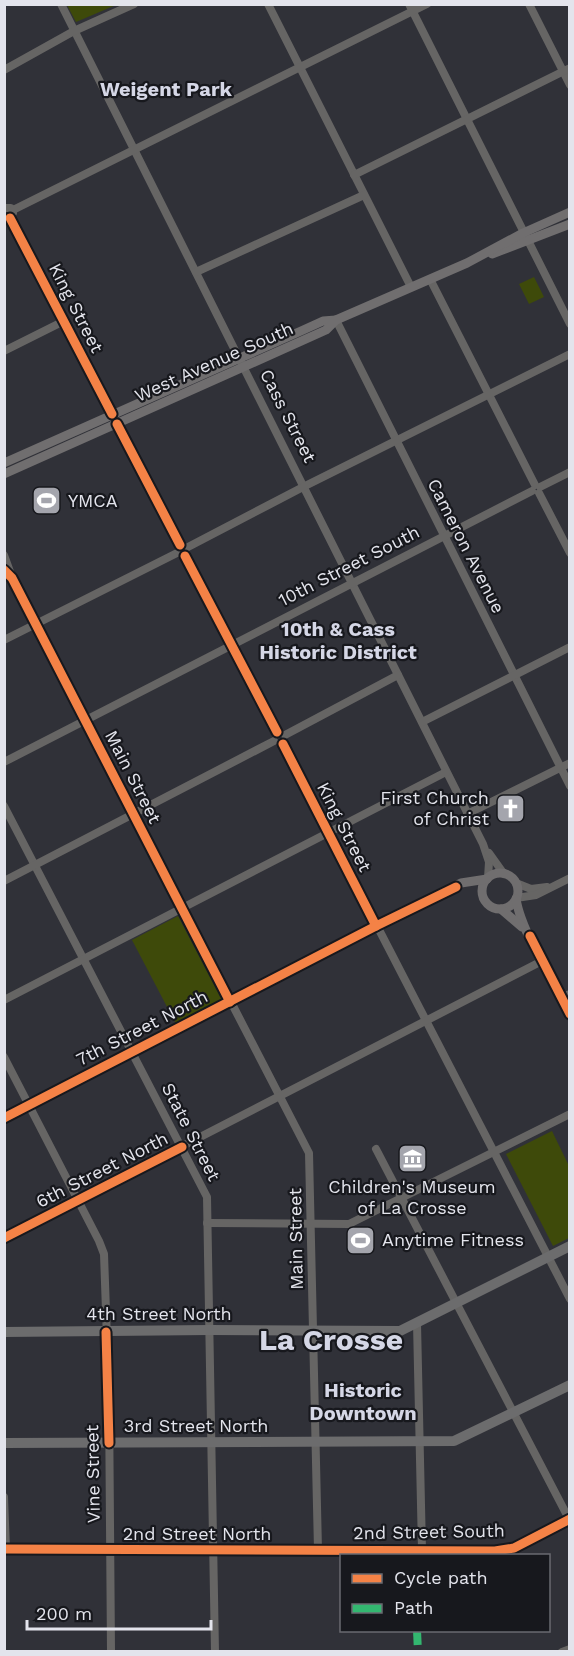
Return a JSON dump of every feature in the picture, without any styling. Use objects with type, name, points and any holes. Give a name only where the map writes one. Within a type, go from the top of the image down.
[{"type":"highway","name":"4th Street North","points":[[4,1332],[400,1331],[570,1246]]},
{"type":"highway","name":"3rd Street North","points":[[4,1443],[458,1441],[570,1385]]},
{"type":"main road","name":"West Avenue South","points":[[4,463],[323,321],[336,320],[525,237],[570,212]]},
{"type":"main road","name":"West Avenue South","points":[[525,237],[570,224]]},
{"type":"main road","name":"West Avenue South","points":[[4,474],[326,330],[336,320]]},
{"type":"main road","points":[[483,895],[483,885],[488,878],[496,874],[511,877],[516,883],[518,911],[542,961],[565,996],[570,1014]]},
{"type":"main road","name":"7th Street North","points":[[4,1118],[376,926],[465,882],[488,878]]},
{"type":"main road","points":[[456,887],[474,889],[483,895],[488,904],[501,909],[513,918],[530,936]]},
{"type":"main road","points":[[501,909],[516,899]]},
{"type":"street","name":"Cass Street","points":[[61,4],[467,814],[483,844],[504,874]]},
{"type":"street","points":[[4,70],[74,31],[134,4]]},
{"type":"street","points":[[268,4],[411,287]]},
{"type":"street","points":[[7,211],[300,68],[411,8],[426,4]]},
{"type":"street","points":[[529,4],[566,70],[570,85]]},
{"type":"street","points":[[411,8],[570,324]]},
{"type":"street","points":[[354,175],[566,70]]},
{"type":"street","points":[[196,272],[364,195]]},
{"type":"street","name":"King Street","points":[[7,211],[112,414]]},
{"type":"street","points":[[430,279],[570,553]]},
{"type":"street","name":"Cameron Avenue","points":[[336,320],[570,786]]},
{"type":"street","points":[[4,351],[64,321]]},
{"type":"street","points":[[4,640],[304,486],[570,354]]},
{"type":"street","points":[[117,424],[277,732],[273,737],[281,740]]},
{"type":"street","name":"10th Street South","points":[[4,762],[570,472]]},
{"type":"street","points":[[4,555],[12,578]]},
{"type":"street","name":"Main Street","points":[[4,570],[12,578],[309,1153],[318,1550]]},
{"type":"street","points":[[422,722],[570,646]]},
{"type":"street","points":[[4,881],[281,740],[398,675]]},
{"type":"street","name":"King Street","points":[[281,740],[570,1299]]},
{"type":"street","points":[[467,814],[570,763]]},
{"type":"street","points":[[4,999],[446,772]]},
{"type":"street","name":"State Street","points":[[4,806],[207,1197],[215,1652]]},
{"type":"street","name":"Cass Street","points":[[483,844],[489,862],[488,878]]},
{"type":"street","points":[[516,899],[536,895],[570,878]]},
{"type":"street","points":[[516,883],[531,889],[552,887]]},
{"type":"street","name":"6th Street North","points":[[4,1238],[542,961]]},
{"type":"street","name":"Vine Street","points":[[4,1057],[104,1254],[111,1652]]},
{"type":"street","points":[[207,1223],[349,1224],[570,1114]]},
{"type":"street","points":[[376,1149],[569,1520]]},
{"type":"street","points":[[417,1323],[422,1550]]},
{"type":"street","points":[[4,1497],[5,1549]]},
{"type":"street","name":"2nd Street South","points":[[318,1550],[483,1551],[509,1549],[569,1520]]},
{"type":"street","name":"2nd Street North","points":[[5,1549],[318,1550]]},
{"type":"street","points":[[562,1652],[570,1649]]},
{"type":"green space","points":[[67,5],[116,5],[76,22]]},
{"type":"green space","points":[[534,277],[544,297],[529,304],[519,284]]},
{"type":"green space","points":[[178,916],[222,1000],[176,1024],[132,940]]},
{"type":"green space","points":[[552,1131],[569,1166],[569,1238],[553,1246],[506,1154]]},
{"type":"marked path","points":[[417,1632],[418,1652]]},
{"type":"cycle path","points":[[10,218],[112,414]]},
{"type":"cycle path","points":[[117,424],[180,545]]},
{"type":"cycle path","points":[[185,556],[277,732]]},
{"type":"cycle path","points":[[4,570],[12,578],[230,1002]]},
{"type":"cycle path","points":[[283,744],[376,926]]},
{"type":"cycle path","points":[[4,1118],[456,887]]},
{"type":"cycle path","points":[[530,936],[570,1014]]},
{"type":"cycle path","points":[[4,1238],[182,1147]]},
{"type":"cycle path","points":[[106,1332],[109,1443]]},
{"type":"cycle path","points":[[4,1549],[495,1551],[514,1548],[570,1519]]},
{"type":"place","name":"YMCA","points":[[47,501]]},
{"type":"place","name":"First Church of Christ","points":[[510,808]]},
{"type":"place","name":"Children's Museum of La Crosse","points":[[412,1158]]},
{"type":"place","name":"Anytime Fitness","points":[[361,1240]]},
{"type":"district","name":"Weigent Park","points":[[166,89]]},
{"type":"district","name":"10th & Cass Historic District","points":[[338,640]]},
{"type":"district","name":"La Crosse","points":[[331,1340]]},
{"type":"district","name":"Historic Downtown","points":[[363,1402]]}]
